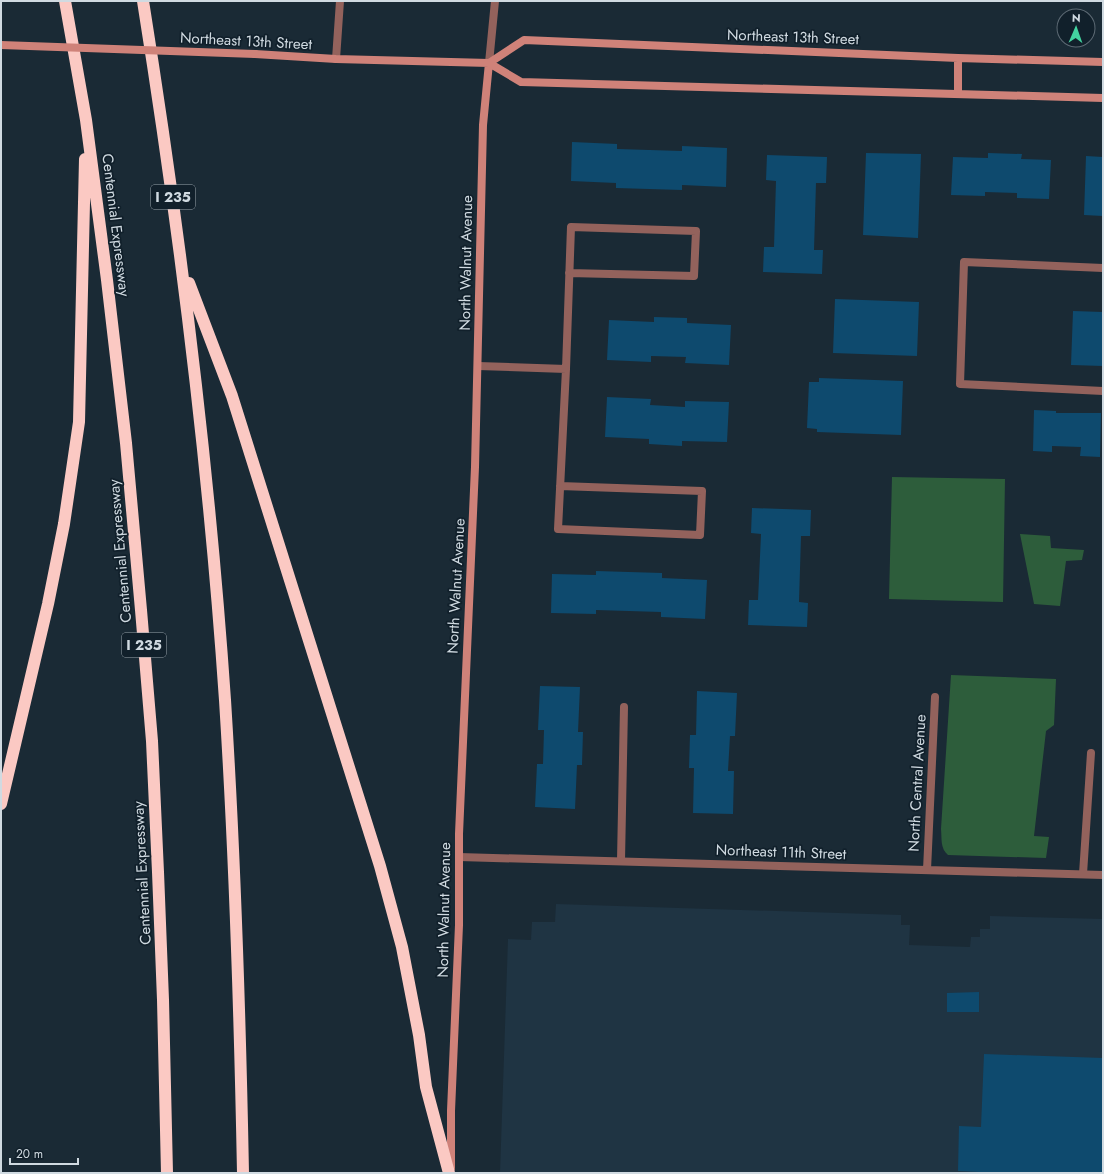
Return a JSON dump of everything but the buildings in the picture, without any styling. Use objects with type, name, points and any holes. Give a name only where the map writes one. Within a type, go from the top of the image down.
[{"type":"highway","name":"Centennial Expressway","points":[[65,1],[86,120],[107,280],[126,443],[142,610],[152,741],[163,1000],[167,1173]]},
{"type":"highway","name":"I 235","points":[[143,1],[164,131],[182,264],[199,406],[212,538],[225,699],[233,847],[240,995],[243,1173]]},
{"type":"highway","points":[[1,804],[48,604],[64,524],[79,422],[86,120]]},
{"type":"highway","points":[[182,264],[232,396],[380,866],[402,947],[420,1035],[426,1087],[450,1173]]},
{"type":"main road","name":"Northeast 13th Street","points":[[1,45],[255,54],[336,59],[489,62],[524,40],[958,58],[1103,62]]},
{"type":"main road","points":[[958,58],[958,93]]},
{"type":"main road","points":[[489,62],[522,82],[1103,98]]},
{"type":"main road","name":"North Walnut Avenue","points":[[450,1173],[459,926],[459,834],[475,467],[483,125],[489,62]]},
{"type":"street","points":[[336,59],[340,1]]},
{"type":"street","name":"North Walnut Avenue","points":[[489,62],[495,1]]},
{"type":"street","points":[[560,486],[702,491],[700,535],[558,529],[560,486],[566,370],[569,273],[571,227],[696,231],[694,276],[569,273]]},
{"type":"street","points":[[1103,268],[964,262],[960,384],[1103,391]]},
{"type":"street","points":[[478,366],[566,370]]},
{"type":"street","name":"North Central Avenue","points":[[927,870],[935,697]]},
{"type":"street","points":[[621,861],[624,707]]},
{"type":"street","points":[[1083,874],[1090,753]]},
{"type":"street","name":"Northeast 11th Street","points":[[459,857],[1103,875]]},
{"type":"shaded area","points":[[556,904],[901,915],[901,925],[910,925],[909,945],[970,947],[971,937],[980,937],[980,929],[990,929],[990,916],[1103,919],[1103,1173],[500,1173],[508,939],[531,940],[532,922],[555,922]]},
{"type":"green space","points":[[892,477],[1005,479],[1003,602],[889,599]]},
{"type":"green space","points":[[1020,534],[1050,536],[1051,548],[1084,550],[1082,560],[1066,561],[1060,606],[1034,604]]},
{"type":"green space","points":[[951,675],[1056,679],[1054,725],[1046,731],[1034,836],[1049,837],[1046,858],[948,855],[945,852],[942,843],[941,829]]}]
